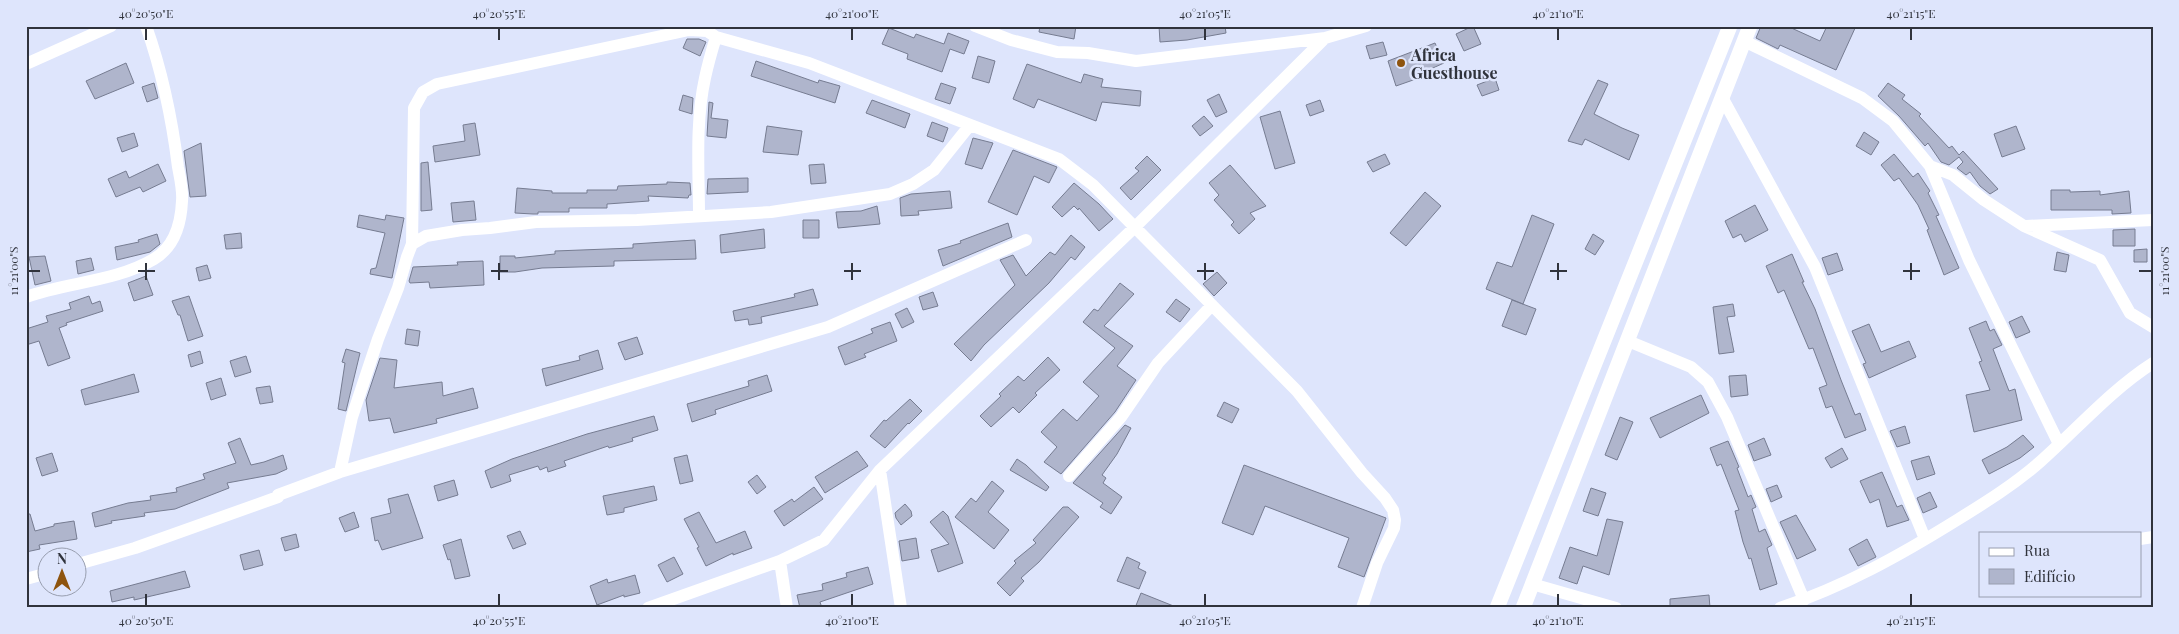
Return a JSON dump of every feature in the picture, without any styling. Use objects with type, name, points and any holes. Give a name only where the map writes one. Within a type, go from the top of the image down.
[{"type":"street","points":[[26,64],[111,26]]},
{"type":"street","points":[[26,297],[129,270],[152,260],[168,250],[175,236],[182,200],[176,151],[159,62],[146,26]]},
{"type":"street","points":[[975,26],[1011,40],[1057,52],[1088,53],[1136,61],[1325,38],[1366,26]]},
{"type":"street","points":[[1497,608],[1730,26]]},
{"type":"street","points":[[1523,608],[1637,320],[1750,26]]},
{"type":"street","points":[[340,472],[352,417],[412,244],[414,108],[423,92],[429,87],[689,30],[707,31],[716,37],[809,64],[1059,158],[1093,185],[1297,390],[1393,510],[1396,520],[1394,528],[1377,563],[1362,608]]},
{"type":"street","points":[[699,216],[698,142],[702,99],[705,78],[716,37]]},
{"type":"street","points":[[648,608],[780,561],[824,540],[880,470],[1135,227],[1325,38]]},
{"type":"street","points":[[1744,41],[1862,98],[1893,121],[1930,166],[1969,260],[2059,444]]},
{"type":"street","points":[[1723,99],[1815,267],[1925,539]]},
{"type":"street","points":[[412,244],[426,236],[536,222],[637,220],[771,212],[890,194],[913,184],[934,170],[970,125]]},
{"type":"street","points":[[1930,166],[1953,175],[1984,200],[2024,226],[2100,260],[2130,312],[2153,327]]},
{"type":"street","points":[[2024,226],[2153,220]]},
{"type":"street","points":[[88,561],[135,548],[189,529],[340,472],[828,327],[1026,240]]},
{"type":"street","points":[[1069,476],[1121,417],[1158,363],[1212,305]]},
{"type":"street","points":[[1617,311],[1637,320]]},
{"type":"street","points":[[1628,341],[1690,367],[1708,382],[1727,417],[1804,600]]},
{"type":"street","points":[[1780,608],[1858,578],[2008,488],[2059,444],[2112,394],[2153,363]]},
{"type":"street","points":[[880,470],[901,608]]},
{"type":"street","points":[[780,561],[787,608]]},
{"type":"street","points":[[26,580],[38,576]]},
{"type":"street","points":[[1532,584],[1616,608]]},
{"type":"building","points":[[1040,26],[1076,26],[1074,39],[1039,32]]},
{"type":"building","points":[[1159,26],[1225,26],[1226,33],[1187,40],[1160,42]]},
{"type":"building","points":[[1473,26],[1481,44],[1464,51],[1456,34]]},
{"type":"building","points":[[1761,26],[1787,26],[1820,41],[1827,26],[1856,26],[1836,70],[1780,45],[1778,49],[1756,38]]},
{"type":"building","points":[[889,28],[914,38],[916,34],[944,44],[948,33],[969,41],[964,54],[950,49],[942,72],[907,59],[908,54],[882,44]]},
{"type":"building","points":[[687,39],[699,39],[706,42],[700,56],[683,48]]},
{"type":"building","points":[[1383,42],[1387,55],[1370,59],[1366,46]]},
{"type":"building","points":[[1435,43],[1444,63],[1415,76],[1416,79],[1396,86],[1388,61]]},
{"type":"building","points":[[978,56],[995,61],[989,83],[972,78]]},
{"type":"building","points":[[756,61],[818,83],[819,80],[840,86],[835,103],[751,76]]},
{"type":"building","points":[[126,63],[134,83],[95,99],[86,81]]},
{"type":"building","points":[[1027,64],[1081,83],[1084,74],[1103,79],[1101,87],[1141,91],[1140,106],[1102,102],[1096,121],[1038,99],[1034,108],[1013,99]]},
{"type":"building","points":[[1495,78],[1499,90],[1482,96],[1477,85]]},
{"type":"building","points":[[1598,80],[1608,84],[1594,114],[1639,135],[1629,160],[1585,139],[1582,145],[1568,141]]},
{"type":"building","points":[[154,83],[158,98],[147,102],[142,87]]},
{"type":"building","points":[[941,83],[956,88],[950,104],[935,99]]},
{"type":"building","points":[[1888,83],[1905,95],[1902,99],[1921,114],[1919,116],[1949,148],[1952,146],[1959,155],[1963,151],[1998,189],[1990,194],[1980,186],[1970,172],[1966,175],[1957,168],[1963,162],[1959,157],[1949,165],[1941,162],[1928,143],[1925,146],[1899,116],[1878,96]]},
{"type":"building","points":[[1219,94],[1227,112],[1216,117],[1207,100]]},
{"type":"building","points":[[683,95],[693,98],[692,114],[679,110]]},
{"type":"building","points":[[872,100],[910,114],[905,128],[866,113]]},
{"type":"building","points":[[1320,100],[1324,111],[1310,116],[1306,105]]},
{"type":"building","points":[[709,102],[713,103],[711,118],[728,120],[726,138],[707,136]]},
{"type":"building","points":[[1280,111],[1295,163],[1275,169],[1260,117]]},
{"type":"building","points":[[1204,116],[1213,126],[1200,136],[1192,126]]},
{"type":"building","points":[[932,122],[948,128],[943,142],[927,136]]},
{"type":"building","points":[[475,123],[480,155],[435,162],[433,146],[465,141],[463,125]]},
{"type":"building","points":[[767,126],[802,131],[798,155],[763,152]]},
{"type":"building","points":[[2016,126],[2025,149],[2002,157],[1994,134]]},
{"type":"building","points":[[1864,132],[1879,142],[1871,155],[1856,146]]},
{"type":"building","points":[[134,133],[138,146],[122,152],[117,138]]},
{"type":"building","points":[[973,138],[993,143],[982,169],[965,164]]},
{"type":"building","points":[[201,143],[206,196],[190,197],[184,151]]},
{"type":"building","points":[[1013,150],[1057,167],[1049,183],[1034,176],[1017,215],[988,202]]},
{"type":"building","points":[[1385,154],[1390,164],[1373,172],[1367,162]]},
{"type":"building","points":[[1894,154],[1913,177],[1918,173],[1930,191],[1928,193],[1939,215],[1936,216],[1959,268],[1944,275],[1927,230],[1929,229],[1918,205],[1899,178],[1894,181],[1881,165]]},
{"type":"building","points":[[1147,156],[1161,170],[1131,200],[1120,188],[1139,171],[1135,168]]},
{"type":"building","points":[[428,162],[432,210],[421,211],[421,163]]},
{"type":"building","points":[[158,164],[166,181],[143,192],[140,187],[116,197],[108,179],[126,171],[129,178]]},
{"type":"building","points":[[824,164],[826,183],[811,184],[809,165]]},
{"type":"building","points":[[1230,165],[1266,206],[1250,213],[1255,219],[1239,234],[1231,225],[1234,222],[1214,200],[1219,195],[1209,183]]},
{"type":"building","points":[[748,178],[748,192],[707,194],[708,179]]},
{"type":"building","points":[[667,182],[690,183],[691,195],[688,198],[648,196],[649,201],[607,204],[607,208],[569,208],[569,212],[515,213],[517,188],[552,191],[552,193],[587,193],[587,190],[617,190],[618,186],[667,184]]},
{"type":"building","points":[[1074,183],[1099,204],[1113,219],[1099,231],[1079,208],[1078,210],[1074,206],[1062,217],[1052,207]]},
{"type":"building","points":[[2051,190],[2070,190],[2070,192],[2100,191],[2100,195],[2129,191],[2131,213],[2112,214],[2112,210],[2051,210]]},
{"type":"building","points":[[950,191],[952,208],[918,211],[919,215],[901,216],[900,198],[911,194]]},
{"type":"building","points":[[1425,192],[1441,206],[1406,246],[1390,233]]},
{"type":"building","points":[[474,201],[476,220],[453,222],[451,203]]},
{"type":"building","points":[[1755,205],[1768,230],[1745,242],[1741,234],[1733,238],[1725,221]]},
{"type":"building","points":[[877,206],[880,224],[838,228],[836,212],[861,211]]},
{"type":"building","points":[[359,215],[385,220],[386,215],[404,218],[392,278],[370,274],[371,269],[376,268],[385,233],[357,227]]},
{"type":"building","points":[[1532,215],[1554,224],[1523,304],[1486,289],[1497,262],[1512,267]]},
{"type":"building","points":[[803,220],[819,220],[819,238],[803,238]]},
{"type":"building","points":[[1008,223],[1012,237],[943,266],[938,250],[961,243],[960,241]]},
{"type":"building","points":[[764,229],[765,248],[721,253],[720,235]]},
{"type":"building","points":[[2135,229],[2135,246],[2113,246],[2113,230]]},
{"type":"building","points":[[241,233],[242,248],[226,249],[224,235]]},
{"type":"building","points":[[157,234],[160,244],[150,252],[117,260],[115,247],[139,242],[138,240]]},
{"type":"building","points":[[1593,234],[1604,241],[1595,255],[1585,249]]},
{"type":"building","points":[[1071,235],[1085,247],[1075,260],[1071,257],[1049,283],[984,345],[971,361],[954,344],[1015,285],[1000,260],[1013,255],[1026,276],[1050,252],[1055,255]]},
{"type":"building","points":[[695,240],[696,259],[614,261],[614,266],[542,268],[500,272],[500,256],[515,256],[515,258],[555,254],[555,251],[633,248],[633,244]]},
{"type":"building","points":[[2147,249],[2147,262],[2134,262],[2134,250]]},
{"type":"building","points":[[2057,252],[2069,255],[2066,272],[2054,270]]},
{"type":"building","points":[[1837,253],[1843,270],[1828,275],[1822,258]]},
{"type":"building","points":[[1792,254],[1855,415],[1860,413],[1866,430],[1845,438],[1832,406],[1826,408],[1819,388],[1827,385],[1813,348],[1809,349],[1784,290],[1778,293],[1766,266]]},
{"type":"building","points":[[45,256],[51,281],[35,285],[29,257]]},
{"type":"building","points":[[91,258],[94,270],[78,274],[76,261]]},
{"type":"building","points":[[483,261],[484,285],[430,288],[429,282],[410,283],[409,281],[413,267],[458,265],[457,262]]},
{"type":"building","points":[[207,265],[211,278],[199,281],[196,268]]},
{"type":"building","points":[[1217,272],[1227,283],[1214,296],[1203,284]]},
{"type":"building","points":[[146,276],[153,295],[134,301],[128,283]]},
{"type":"building","points":[[1120,283],[1134,294],[1104,326],[1133,346],[1117,366],[1136,380],[1115,412],[1061,474],[1044,462],[1057,447],[1041,432],[1063,409],[1077,421],[1099,396],[1083,382],[1115,348],[1083,322],[1094,309],[1098,311]]},
{"type":"building","points":[[813,289],[818,305],[761,317],[762,323],[749,325],[748,319],[735,321],[733,311],[795,297],[794,294]]},
{"type":"building","points":[[933,292],[938,306],[923,310],[919,297]]},
{"type":"building","points":[[89,296],[92,304],[100,301],[103,311],[66,323],[67,325],[59,328],[70,358],[48,366],[39,341],[26,345],[26,329],[48,322],[46,316],[71,309],[69,303]]},
{"type":"building","points":[[189,296],[203,336],[188,341],[180,315],[178,315],[172,301]]},
{"type":"building","points":[[1176,299],[1190,309],[1180,322],[1166,312]]},
{"type":"building","points":[[1512,300],[1536,309],[1526,335],[1502,326]]},
{"type":"building","points":[[1733,304],[1735,316],[1727,317],[1734,352],[1719,354],[1713,307]]},
{"type":"building","points":[[907,308],[914,322],[902,328],[895,314]]},
{"type":"building","points":[[2022,316],[2030,332],[2016,338],[2009,322]]},
{"type":"building","points":[[1986,321],[1990,331],[1994,329],[2002,345],[1993,349],[2009,391],[2015,389],[2022,420],[1974,432],[1966,395],[1990,390],[1979,362],[1982,361],[1969,328]]},
{"type":"building","points":[[890,322],[897,341],[864,354],[866,357],[845,365],[838,347],[873,333],[871,329]]},
{"type":"building","points":[[1869,324],[1881,352],[1909,341],[1916,357],[1869,378],[1863,364],[1866,363],[1852,331]]},
{"type":"building","points":[[407,329],[420,331],[418,346],[405,344]]},
{"type":"building","points":[[637,337],[643,354],[625,360],[618,343]]},
{"type":"building","points":[[346,349],[360,353],[346,411],[338,409],[345,363],[342,362]]},
{"type":"building","points":[[598,350],[603,369],[546,386],[542,369],[580,360],[579,356]]},
{"type":"building","points":[[200,351],[203,363],[191,367],[188,355]]},
{"type":"building","points":[[246,356],[251,372],[235,377],[230,361]]},
{"type":"building","points":[[1048,357],[1060,370],[1035,393],[1037,395],[1019,413],[1013,407],[991,427],[980,416],[1018,376],[1024,381]]},
{"type":"building","points":[[380,358],[397,360],[394,388],[442,382],[443,396],[473,388],[478,408],[436,419],[437,423],[394,433],[390,418],[369,421],[366,400]]},
{"type":"building","points":[[134,374],[139,392],[85,405],[81,390]]},
{"type":"building","points":[[767,375],[772,391],[715,410],[716,414],[692,422],[687,404],[749,386],[748,381]]},
{"type":"building","points":[[1746,375],[1748,395],[1731,397],[1729,376]]},
{"type":"building","points":[[221,378],[226,395],[211,400],[206,383]]},
{"type":"building","points":[[270,386],[273,402],[260,404],[256,388]]},
{"type":"building","points":[[1701,395],[1709,413],[1660,438],[1650,418]]},
{"type":"building","points":[[910,399],[922,411],[885,448],[870,436],[884,420],[886,421]]},
{"type":"building","points":[[1224,402],[1239,409],[1232,423],[1217,416]]},
{"type":"building","points":[[654,416],[658,430],[632,438],[633,441],[609,448],[608,446],[564,461],[566,466],[548,472],[547,467],[540,470],[538,466],[509,475],[511,481],[491,488],[485,471],[512,459],[587,434]]},
{"type":"building","points":[[1620,417],[1633,422],[1617,460],[1605,455]]},
{"type":"building","points":[[1125,425],[1131,428],[1117,454],[1102,475],[1106,478],[1103,483],[1122,497],[1111,514],[1100,507],[1103,503],[1073,483]]},
{"type":"building","points":[[1905,426],[1910,443],[1897,447],[1890,431]]},
{"type":"building","points":[[2023,435],[2034,447],[2020,458],[1989,474],[1982,460],[2007,447]]},
{"type":"building","points":[[240,438],[251,465],[283,455],[287,469],[276,474],[227,483],[229,488],[175,509],[144,513],[145,516],[111,521],[112,523],[95,527],[92,513],[128,503],[151,500],[150,496],[177,492],[176,488],[205,479],[203,474],[236,463],[228,443]]},
{"type":"building","points":[[1764,438],[1771,455],[1754,461],[1748,445]]},
{"type":"building","points":[[1728,441],[1739,467],[1737,468],[1748,497],[1751,495],[1756,507],[1752,509],[1759,532],[1765,529],[1772,545],[1767,548],[1777,584],[1760,590],[1751,558],[1749,559],[1743,542],[1735,511],[1739,510],[1721,464],[1717,466],[1710,448]]},
{"type":"building","points":[[1842,448],[1848,459],[1831,468],[1825,458]]},
{"type":"building","points":[[857,451],[868,466],[825,493],[815,477]]},
{"type":"building","points":[[52,453],[58,471],[42,476],[36,458]]},
{"type":"building","points":[[687,455],[693,481],[680,484],[674,458]]},
{"type":"building","points":[[1929,456],[1935,474],[1917,480],[1911,461]]},
{"type":"building","points":[[1017,459],[1049,487],[1046,491],[1010,470]]},
{"type":"building","points":[[1244,465],[1386,518],[1364,577],[1338,567],[1349,538],[1265,506],[1253,535],[1222,523]]},
{"type":"building","points":[[1882,472],[1897,507],[1902,505],[1909,520],[1887,527],[1879,499],[1870,503],[1860,481]]},
{"type":"building","points":[[757,475],[766,487],[757,494],[748,482]]},
{"type":"building","points":[[454,480],[458,495],[438,501],[434,486]]},
{"type":"building","points":[[992,481],[1004,491],[988,512],[1009,530],[994,549],[955,517],[971,498],[976,502]]},
{"type":"building","points":[[1777,485],[1782,497],[1771,502],[1766,489]]},
{"type":"building","points":[[654,486],[657,500],[624,508],[624,512],[607,515],[603,496]]},
{"type":"building","points":[[814,487],[823,499],[784,526],[774,511],[792,499],[794,502]]},
{"type":"building","points":[[1591,488],[1606,493],[1598,516],[1583,511]]},
{"type":"building","points":[[1930,492],[1937,507],[1923,513],[1917,498]]},
{"type":"building","points":[[408,494],[423,538],[382,550],[378,540],[375,541],[371,518],[391,513],[388,499]]},
{"type":"building","points":[[905,504],[911,511],[912,516],[901,525],[895,513]]},
{"type":"building","points":[[1063,507],[1068,507],[1079,517],[1039,562],[1021,578],[1024,581],[1010,596],[997,583],[1016,563],[1014,561],[1036,543],[1033,540]]},
{"type":"building","points":[[943,511],[948,516],[963,563],[938,572],[931,550],[949,544],[930,522]]},
{"type":"building","points":[[354,512],[359,527],[345,532],[339,518]]},
{"type":"building","points":[[699,512],[716,543],[745,531],[752,548],[733,555],[733,553],[706,566],[697,548],[699,547],[684,519]]},
{"type":"building","points":[[26,514],[30,514],[35,531],[54,526],[54,524],[74,521],[77,539],[39,545],[38,549],[26,552]]},
{"type":"building","points":[[1796,515],[1816,550],[1797,559],[1780,522]]},
{"type":"building","points":[[1607,519],[1623,522],[1609,575],[1583,566],[1577,584],[1559,578],[1570,547],[1597,556]]},
{"type":"building","points":[[520,531],[526,544],[513,549],[507,536]]},
{"type":"building","points":[[296,534],[299,547],[285,551],[281,538]]},
{"type":"building","points":[[916,538],[919,558],[902,561],[899,541]]},
{"type":"building","points":[[461,539],[470,576],[455,579],[450,559],[448,560],[443,545]]},
{"type":"building","points":[[1867,539],[1876,557],[1858,566],[1849,549]]},
{"type":"building","points":[[259,550],[263,565],[244,570],[240,555]]},
{"type":"building","points":[[674,557],[683,574],[667,582],[658,565]]},
{"type":"building","points":[[1127,557],[1140,563],[1138,568],[1146,572],[1139,589],[1117,581]]},
{"type":"building","points":[[868,567],[873,584],[820,602],[822,608],[800,608],[797,595],[823,590],[822,584],[847,577],[846,573]]},
{"type":"building","points":[[185,571],[190,587],[134,600],[134,597],[112,602],[110,591]]},
{"type":"building","points":[[635,575],[640,593],[624,597],[624,595],[597,605],[590,586],[607,579],[608,583]]},
{"type":"building","points":[[1141,593],[1176,607],[1135,608]]},
{"type":"building","points":[[1709,595],[1710,608],[1670,608],[1670,599]]},
{"type":"place","name":"Africa Guesthouse","points":[[1401,63]]}]
